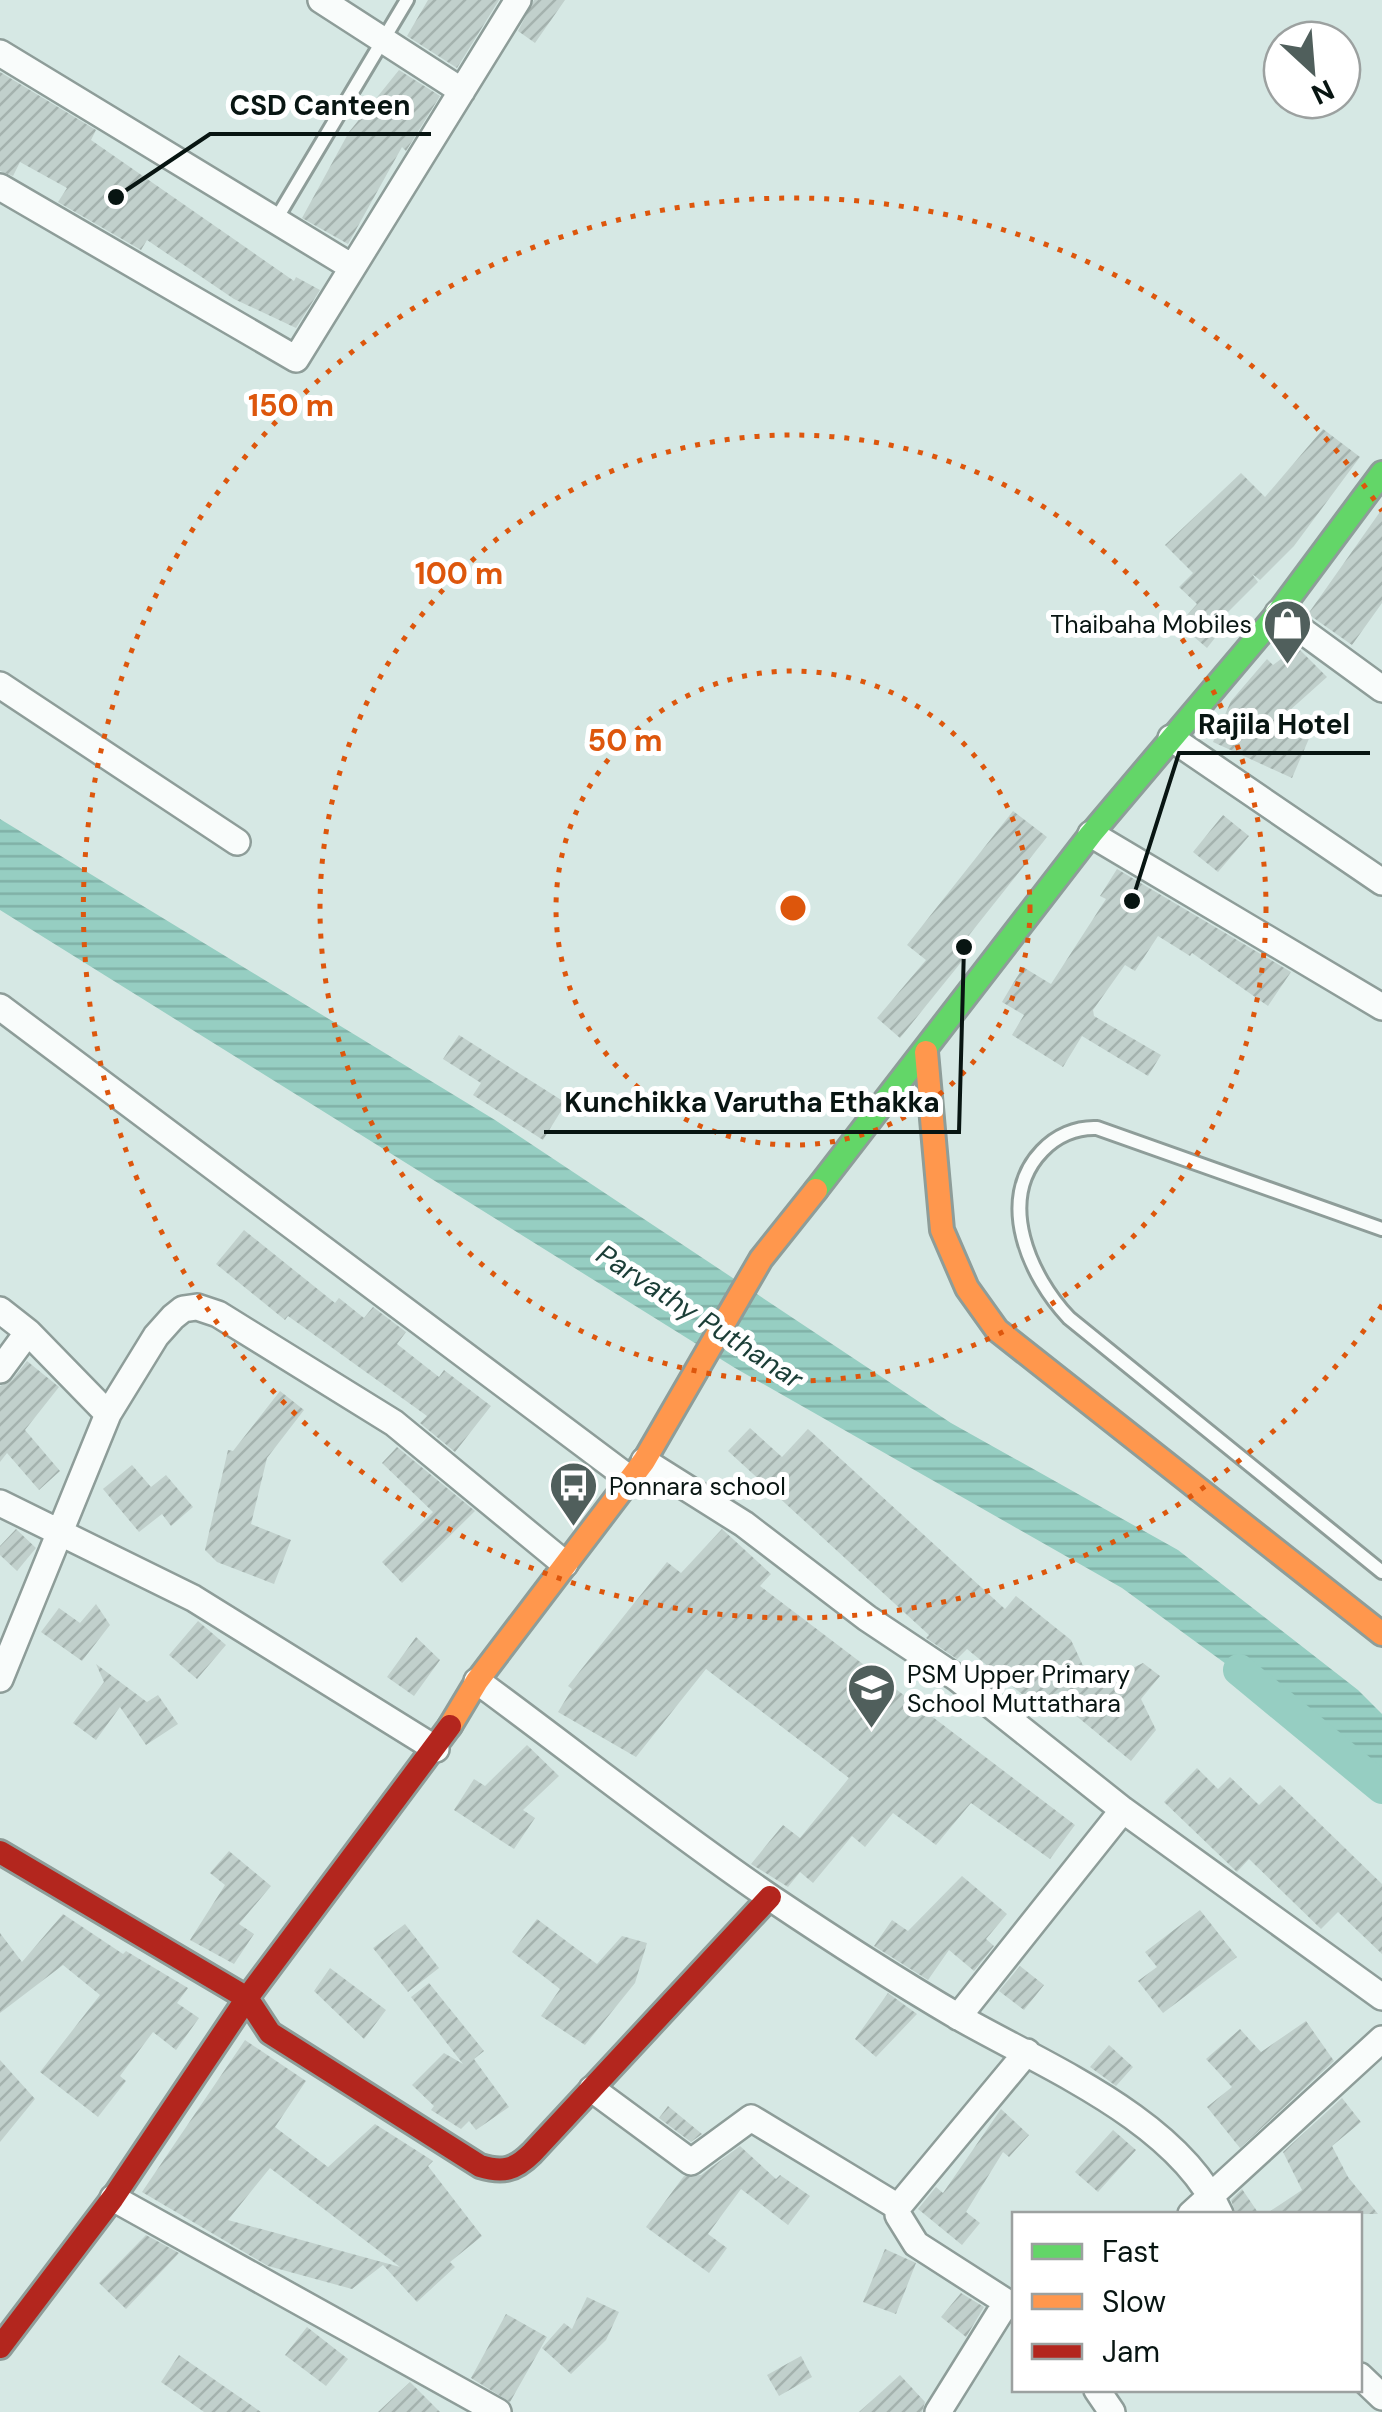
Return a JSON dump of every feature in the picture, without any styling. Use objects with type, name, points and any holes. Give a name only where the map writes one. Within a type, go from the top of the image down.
[{"type":"main road","points":[[0,2347],[113,2198],[247,1998],[436,1748],[478,1681],[637,1470],[760,1259],[926,1052],[1091,834],[1278,613],[1382,473]]},
{"type":"main road","points":[[926,1052],[942,1230],[967,1288],[998,1330],[1382,1634]]},
{"type":"main road","points":[[0,1852],[247,1998],[270,2033],[480,2166],[505,2174],[516,2170],[770,1897]]},
{"type":"street","points":[[321,0],[462,91]]},
{"type":"street","points":[[0,186],[296,359],[518,0]]},
{"type":"street","points":[[0,53],[352,267]]},
{"type":"street","points":[[1278,613],[1382,688]]},
{"type":"street","points":[[0,685],[237,842]]},
{"type":"street","points":[[1171,738],[1382,882]]},
{"type":"street","points":[[1091,834],[1382,1008]]},
{"type":"street","points":[[0,1007],[637,1470],[744,1524],[867,1618],[957,1678],[1123,1810],[1382,1997]]},
{"type":"street","points":[[0,1679],[108,1414],[156,1336],[183,1309],[197,1307],[218,1314],[394,1423],[565,1564]]},
{"type":"street","points":[[0,1310],[28,1332],[108,1414]]},
{"type":"street","points":[[0,1370],[28,1332]]},
{"type":"street","points":[[0,1503],[193,1598],[436,1748]]},
{"type":"street","points":[[478,1681],[770,1897],[958,2016],[1027,2052],[1133,2118],[1215,2204],[1382,2039]]},
{"type":"street","points":[[958,2016],[1123,1810]]},
{"type":"street","points":[[938,2412],[1010,2305],[916,2244],[898,2216],[898,2207],[1027,2052]]},
{"type":"street","points":[[592,2089],[691,2162],[751,2118],[898,2207]]},
{"type":"street","points":[[113,2198],[498,2412]]},
{"type":"street","points":[[1362,2378],[1382,2397]]},
{"type":"lane","points":[[275,220],[407,0]]},
{"type":"lane","points":[[1382,1229],[1097,1128],[1075,1130],[1048,1144],[1032,1163],[1020,1199],[1022,1232],[1035,1275],[1069,1318],[1382,1572]]},
{"type":"water","points":[[0,819],[495,1120],[951,1423],[1178,1550],[1358,1690],[1382,1714],[1382,1778],[1122,1588],[735,1368],[0,910]]},
{"type":"building","points":[[428,0],[499,0],[457,68],[407,36]]},
{"type":"building","points":[[534,0],[565,0],[535,43],[518,31]]},
{"type":"building","points":[[399,70],[440,96],[406,151],[402,147],[348,244],[302,218],[349,132]]},
{"type":"building","points":[[0,72],[96,130],[91,140],[294,281],[296,277],[320,290],[296,328],[234,299],[147,240],[141,250],[58,202],[67,188],[20,162],[13,176],[0,171]]},
{"type":"building","points":[[1323,429],[1360,457],[1294,546],[1260,580],[1252,574],[1258,582],[1216,624],[1222,629],[1207,648],[1179,624],[1197,604],[1179,587],[1193,573],[1165,545],[1241,473],[1265,497]]},
{"type":"building","points":[[1382,509],[1382,603],[1352,645],[1308,614]]},
{"type":"building","points":[[1297,647],[1327,677],[1279,720],[1311,734],[1292,778],[1213,742],[1231,701],[1267,659],[1273,665]]},
{"type":"building","points":[[1013,811],[1047,837],[962,944],[971,950],[900,1038],[877,1018],[926,960],[907,945]]},
{"type":"building","points":[[1223,815],[1249,836],[1218,872],[1193,852]]},
{"type":"building","points":[[1117,869],[1291,972],[1268,1006],[1192,953],[1190,956],[1158,936],[1135,971],[1125,965],[1093,1010],[1094,1016],[1161,1055],[1148,1076],[1082,1036],[1063,1067],[1012,1035],[1024,1015],[1002,1002],[1023,967],[1051,984],[1106,899],[1100,896]]},
{"type":"building","points":[[459,1035],[566,1103],[543,1140],[473,1095],[481,1083],[443,1059]]},
{"type":"building","points":[[244,1230],[335,1303],[339,1298],[364,1318],[373,1307],[406,1332],[397,1344],[439,1377],[444,1370],[491,1406],[455,1452],[420,1423],[427,1416],[288,1316],[285,1320],[216,1264]]},
{"type":"building","points":[[27,1361],[59,1387],[25,1430],[60,1471],[39,1490],[7,1453],[0,1462],[0,1386],[12,1380]]},
{"type":"building","points":[[280,1391],[304,1410],[267,1458],[251,1524],[291,1540],[274,1584],[217,1562],[205,1550],[228,1450],[233,1451]]},
{"type":"building","points":[[750,1428],[782,1457],[808,1429],[1005,1609],[1016,1596],[1071,1640],[1093,1687],[1143,1663],[1160,1676],[1141,1699],[1156,1730],[1131,1761],[1074,1714],[1062,1691],[1035,1705],[967,1649],[957,1659],[926,1638],[929,1635],[728,1451]]},
{"type":"building","points":[[397,1447],[475,1511],[402,1583],[382,1562],[433,1512],[382,1463]]},
{"type":"building","points":[[132,1465],[151,1487],[166,1475],[193,1507],[171,1526],[162,1514],[139,1532],[103,1489]]},
{"type":"building","points":[[16,1529],[36,1548],[17,1571],[0,1555],[0,1546]]},
{"type":"building","name":"PSM Upper Primary School Muttathara","points":[[722,1529],[771,1574],[760,1586],[1075,1825],[1050,1859],[971,1803],[936,1845],[893,1813],[865,1847],[852,1836],[813,1883],[800,1872],[788,1887],[751,1864],[783,1825],[800,1838],[849,1778],[706,1669],[636,1757],[558,1712],[572,1689],[568,1686],[667,1562],[681,1573]]},
{"type":"building","points":[[96,1604],[110,1625],[82,1661],[41,1632],[59,1608],[80,1623]]},
{"type":"building","points":[[198,1621],[226,1645],[197,1679],[169,1655]]},
{"type":"building","points":[[416,1637],[440,1660],[414,1696],[387,1677]]},
{"type":"building","points":[[96,1664],[147,1702],[158,1695],[178,1724],[146,1745],[120,1707],[96,1740],[73,1723],[104,1682]]},
{"type":"building","points":[[527,1745],[559,1776],[523,1810],[535,1818],[514,1849],[454,1810],[474,1779],[485,1786]]},
{"type":"building","points":[[1197,1768],[1218,1789],[1230,1777],[1259,1805],[1280,1785],[1382,1884],[1382,1954],[1338,1912],[1321,1929],[1249,1859],[1237,1872],[1164,1802]]},
{"type":"building","points":[[229,1851],[271,1886],[239,1924],[254,1934],[234,1964],[190,1940],[225,1885],[210,1873]]},
{"type":"building","points":[[962,1876],[1007,1914],[986,1939],[994,1946],[974,1971],[949,1950],[928,1980],[874,1946],[892,1920],[908,1931]]},
{"type":"building","points":[[1200,1910],[1237,1957],[1163,2013],[1138,1981],[1157,1967],[1145,1952]]},
{"type":"building","points":[[63,1914],[123,1954],[126,1951],[188,1988],[177,2003],[199,2018],[176,2050],[153,2032],[120,2076],[126,2081],[98,2117],[40,2072],[100,1995],[63,1965],[0,2013],[0,1933],[22,1962]]},
{"type":"building","points":[[537,1919],[597,1964],[622,1936],[647,1943],[635,1983],[585,2045],[541,2016],[560,1989],[512,1952]]},
{"type":"building","points":[[405,1924],[439,1968],[408,1992],[373,1948]]},
{"type":"building","points":[[1020,1966],[1044,1985],[1024,2010],[999,1991]]},
{"type":"building","points":[[330,1968],[386,2010],[364,2039],[314,1991]]},
{"type":"building","points":[[429,1983],[484,2051],[474,2059],[509,2107],[476,2130],[469,2121],[461,2129],[431,2110],[434,2106],[412,2085],[444,2053],[463,2064],[411,1997]]},
{"type":"building","points":[[888,1993],[917,2014],[876,2057],[855,2039]]},
{"type":"building","points":[[1306,2021],[1334,2061],[1240,2148],[1207,2107],[1232,2087],[1206,2059],[1240,2029],[1261,2052]]},
{"type":"building","points":[[245,2040],[306,2081],[275,2127],[328,2167],[375,2124],[433,2161],[428,2166],[482,2236],[450,2262],[455,2267],[417,2302],[383,2265],[352,2289],[268,2266],[142,2192]],"holes":[[[270,2168],[400,2267],[228,2220]]]},
{"type":"building","points":[[1109,2045],[1133,2067],[1116,2086],[1090,2067]]},
{"type":"building","points":[[0,2060],[35,2099],[0,2142]]},
{"type":"building","points":[[1342,2098],[1361,2122],[1332,2146],[1348,2177],[1378,2214],[1269,2212],[1302,2190],[1283,2152]]},
{"type":"building","points":[[668,2106],[702,2134],[691,2142],[659,2118]]},
{"type":"building","points":[[1001,2109],[1029,2135],[1009,2157],[1003,2152],[966,2212],[980,2223],[962,2245],[918,2209],[936,2187],[943,2193]]},
{"type":"building","points":[[1113,2130],[1136,2150],[1098,2192],[1075,2172]]},
{"type":"building","points":[[740,2146],[776,2179],[780,2175],[810,2196],[788,2225],[741,2189],[708,2234],[727,2248],[709,2273],[646,2227],[684,2176],[701,2175]]},
{"type":"building","points":[[1242,2189],[1258,2212],[1235,2212],[1231,2200]]},
{"type":"building","points":[[146,2235],[179,2253],[126,2309],[99,2283]]},
{"type":"building","points":[[885,2249],[916,2263],[896,2314],[863,2302]]},
{"type":"building","points":[[961,2293],[984,2307],[966,2337],[941,2317]]},
{"type":"building","points":[[587,2297],[619,2312],[606,2340],[571,2374],[542,2348],[564,2323],[572,2329]]},
{"type":"building","points":[[506,2314],[547,2337],[510,2402],[471,2378]]},
{"type":"building","points":[[307,2327],[348,2359],[326,2386],[285,2355]]},
{"type":"building","points":[[179,2355],[261,2412],[204,2412],[161,2382]]},
{"type":"building","points":[[801,2356],[812,2377],[779,2396],[767,2375]]},
{"type":"building","points":[[900,2375],[925,2402],[922,2412],[859,2412]]},
{"type":"building","points":[[410,2382],[440,2412],[378,2412]]},
{"type":"waterway","name":"Parvathy Puthanar","points":[[1239,1670],[1382,1788]]},
{"type":"traffic: fast","points":[[816,1190],[1091,834],[1278,613],[1382,473]]},
{"type":"traffic: slow","points":[[926,1052],[942,1230],[967,1288],[997,1330],[1382,1634]]},
{"type":"traffic: slow","points":[[450,1726],[477,1681],[644,1461],[761,1259],[816,1190]]},
{"type":"traffic: jam","points":[[0,2347],[113,2198],[247,1998],[450,1726]]},
{"type":"traffic: jam","points":[[0,1852],[247,1998],[270,2033],[480,2166],[495,2169],[514,2166],[532,2153],[770,1897]]},
{"type":"place","name":"CSD Canteen","points":[[116,197]]},
{"type":"place","name":"Thaibaha Mobiles","points":[[1287,666]]},
{"type":"place","name":"Rajila Hotel","points":[[1132,901]]},
{"type":"place","name":"Kunchikka Varutha Ethakka","points":[[964,947]]},
{"type":"place","name":"Ponnara school","points":[[574,1528]]},
{"type":"place","name":"PSM Upper Primary School Muttathara","points":[[872,1730]]}]
